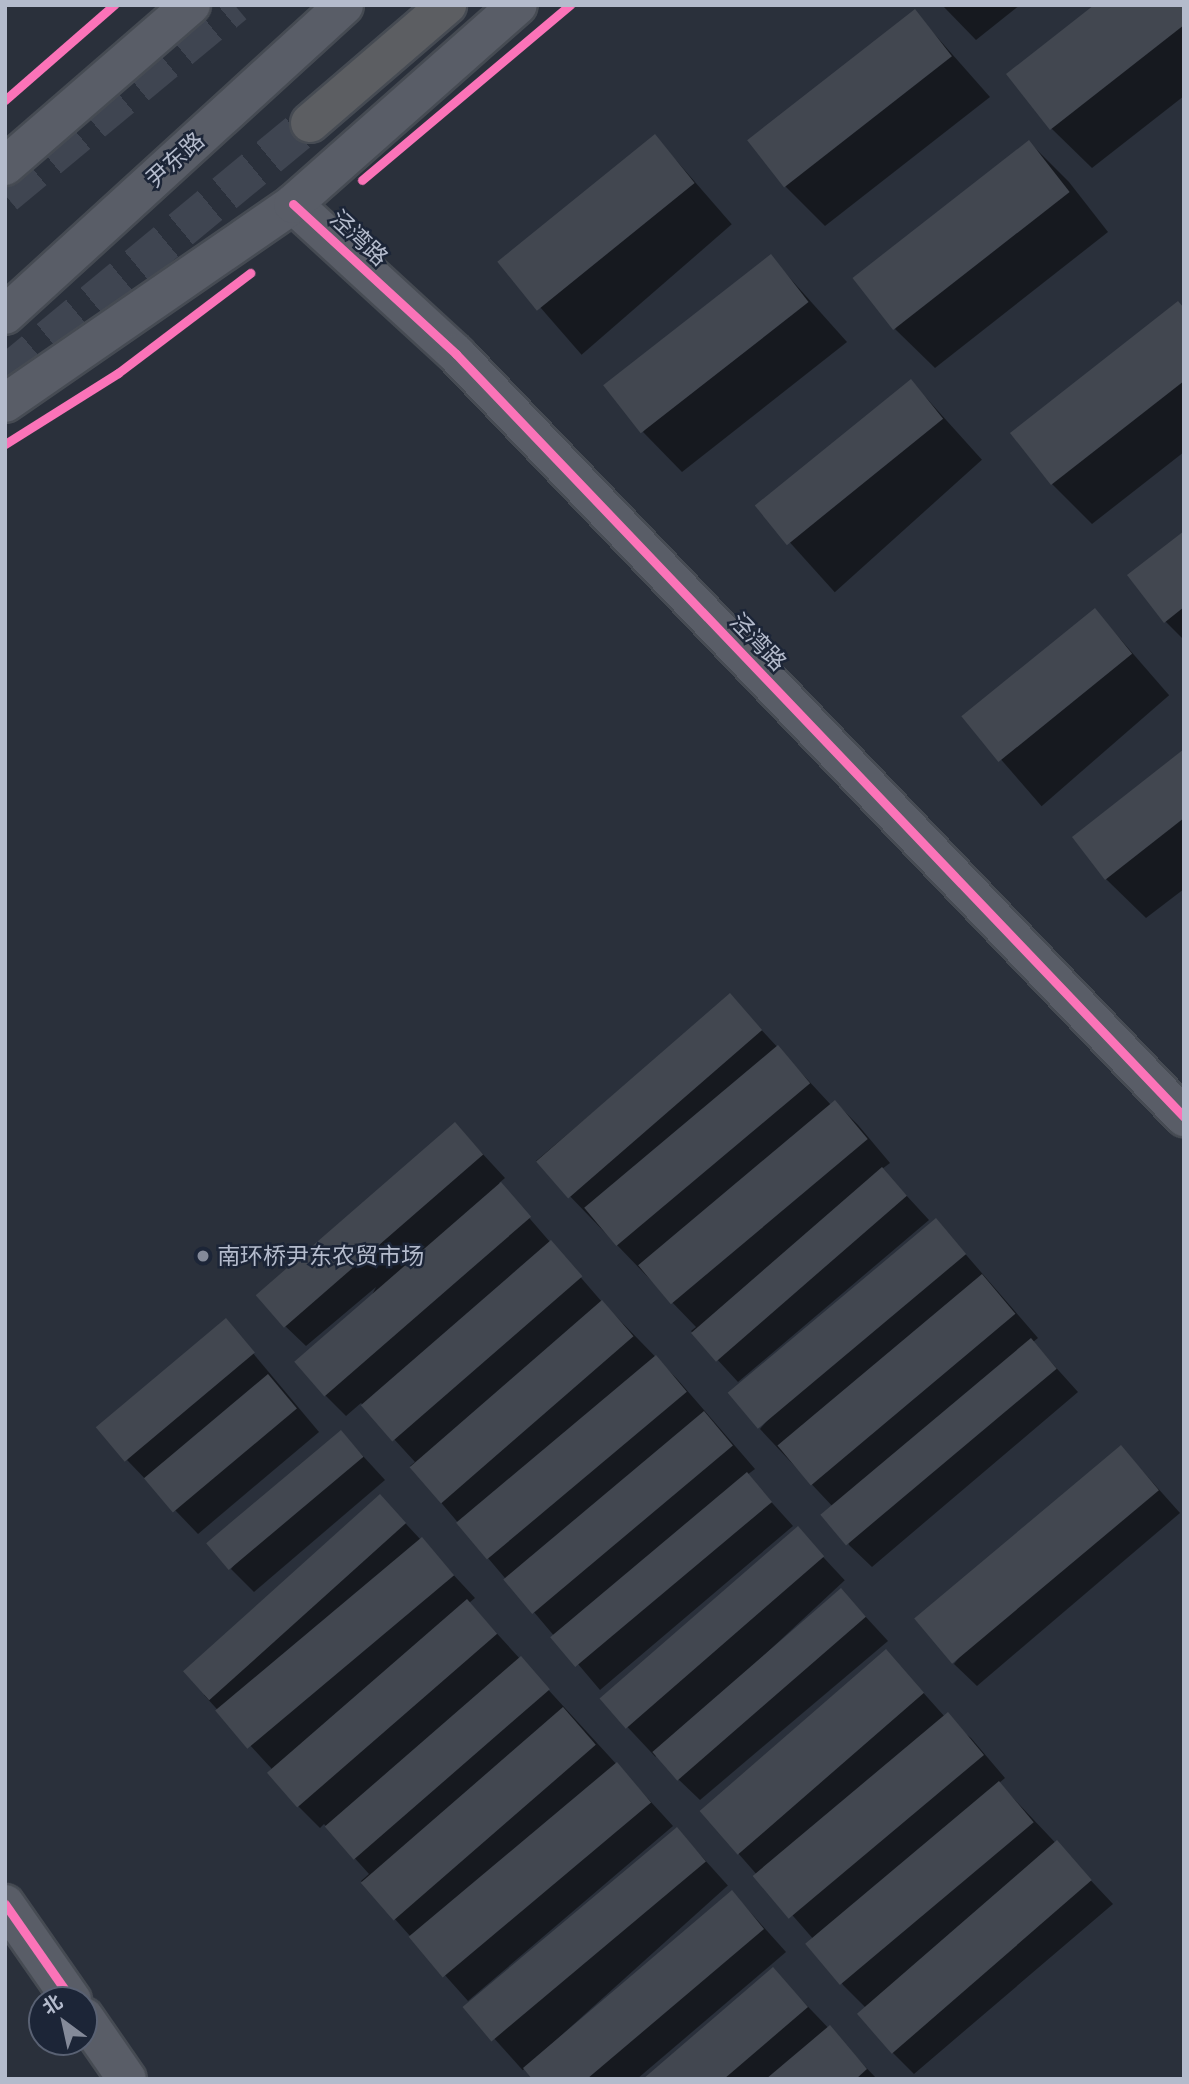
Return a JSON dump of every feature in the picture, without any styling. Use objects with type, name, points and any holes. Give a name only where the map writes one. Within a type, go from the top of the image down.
[{"type":"highway","points":[[310,123],[447,5]]},
{"type":"street","points":[[5,166],[191,5]]},
{"type":"street","name":"尹东路","points":[[5,315],[344,5]]},
{"type":"street","points":[[5,403],[293,204],[518,5]]},
{"type":"street","name":"泾湾路","points":[[293,204],[456,354],[1184,1118]]},
{"type":"street","points":[[5,1904],[62,1986]]},
{"type":"street","points":[[98,2037],[127,2079]]},
{"type":"building","points":[[1094,5],[1184,5],[1184,25],[1050,130],[1006,74]]},
{"type":"building","points":[[915,9],[952,56],[784,187],[747,140]]},
{"type":"building","points":[[655,134],[695,183],[537,311],[497,262]]},
{"type":"building","points":[[1029,140],[1070,192],[893,330],[852,278]]},
{"type":"building","points":[[771,254],[809,302],[641,433],[603,385]]},
{"type":"building","points":[[1178,301],[1184,308],[1184,381],[1051,485],[1010,433]]},
{"type":"building","points":[[911,379],[943,419],[787,545],[755,505]]},
{"type":"building","points":[[1184,531],[1184,607],[1164,623],[1127,575]]},
{"type":"building","points":[[1095,608],[1132,654],[998,762],[961,716]]},
{"type":"building","points":[[1184,749],[1184,818],[1105,880],[1072,837]]},
{"type":"building","points":[[730,993],[762,1030],[568,1199],[536,1162]]},
{"type":"building","points":[[778,1045],[810,1083],[616,1246],[584,1208]]},
{"type":"building","points":[[835,1100],[868,1139],[671,1304],[638,1265]]},
{"type":"building","points":[[455,1122],[483,1154],[284,1328],[256,1295]]},
{"type":"building","points":[[882,1167],[907,1196],[716,1362],[691,1333]]},
{"type":"building","points":[[501,1182],[531,1217],[324,1396],[294,1362]]},
{"type":"building","points":[[936,1218],[966,1254],[758,1429],[728,1393]]},
{"type":"building","points":[[551,1240],[582,1276],[392,1442],[361,1405]]},
{"type":"building","points":[[982,1274],[1015,1314],[811,1485],[777,1446]]},
{"type":"building","points":[[602,1300],[633,1336],[441,1504],[410,1467]]},
{"type":"building","points":[[226,1318],[255,1352],[125,1462],[96,1427]]},
{"type":"building","points":[[1031,1338],[1057,1369],[846,1545],[820,1515]]},
{"type":"building","points":[[656,1355],[687,1392],[487,1560],[456,1523]]},
{"type":"building","points":[[268,1374],[297,1408],[173,1513],[144,1478]]},
{"type":"building","points":[[704,1411],[733,1445],[532,1614],[503,1579]]},
{"type":"building","points":[[341,1430],[363,1457],[229,1570],[206,1543]]},
{"type":"building","points":[[1121,1445],[1159,1490],[952,1664],[914,1619]]},
{"type":"building","points":[[747,1472],[772,1502],[575,1667],[550,1637]]},
{"type":"building","points":[[380,1494],[406,1523],[209,1700],[183,1671]]},
{"type":"building","points":[[798,1526],[824,1556],[626,1729],[600,1699]]},
{"type":"building","points":[[422,1537],[454,1575],[247,1749],[215,1711]]},
{"type":"building","points":[[841,1588],[866,1617],[677,1781],[652,1752]]},
{"type":"building","points":[[467,1599],[497,1634],[297,1808],[267,1773]]},
{"type":"building","points":[[886,1649],[924,1693],[738,1855],[700,1811]]},
{"type":"building","points":[[521,1656],[550,1689],[354,1860],[325,1827]]},
{"type":"building","points":[[563,1707],[596,1745],[394,1921],[361,1883]]},
{"type":"building","points":[[948,1712],[984,1755],[789,1919],[753,1876]]},
{"type":"building","points":[[617,1762],[651,1803],[443,1977],[409,1937]]},
{"type":"building","points":[[999,1781],[1034,1822],[840,1985],[805,1944]]},
{"type":"building","points":[[677,1827],[706,1861],[491,2041],[463,2007]]},
{"type":"building","points":[[1057,1840],[1092,1880],[892,2054],[857,2014]]},
{"type":"building","points":[[732,1890],[764,1929],[587,2079],[532,2079],[523,2068]]},
{"type":"building","points":[[773,1967],[808,2007],[724,2079],[643,2079]]},
{"type":"building","points":[[830,2025],[867,2069],[856,2079],[766,2079]]},
{"type":"tunnel","points":[[5,195],[234,5]]},
{"type":"tunnel","points":[[5,375],[310,123]]},
{"type":"cycle path","points":[[5,100],[114,5]]},
{"type":"cycle path","points":[[362,180],[570,5]]},
{"type":"cycle path","points":[[293,204],[456,354],[1184,1117]]},
{"type":"cycle path","points":[[5,444],[118,373],[250,273]]},
{"type":"cycle path","points":[[5,1904],[62,1986]]},
{"type":"place","name":"南环桥尹东农贸市场","points":[[203,1256]]}]
